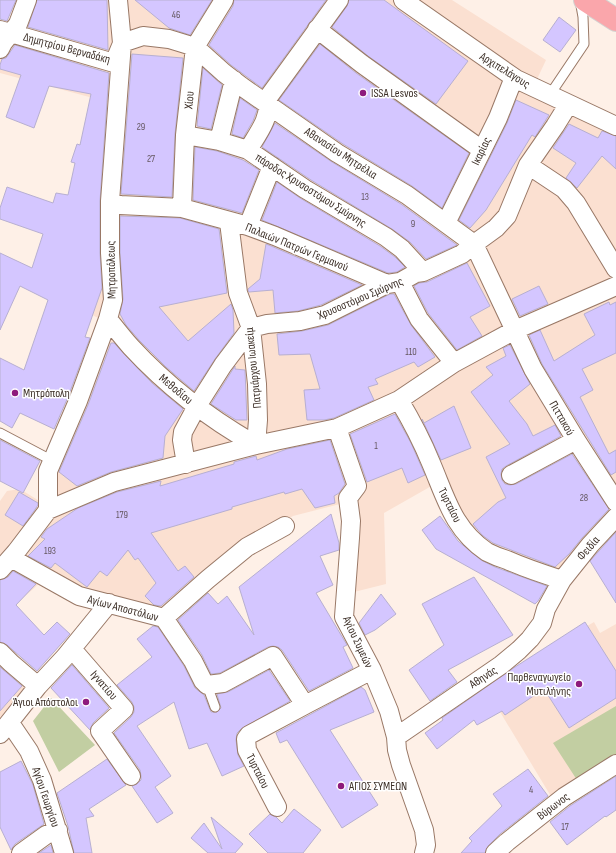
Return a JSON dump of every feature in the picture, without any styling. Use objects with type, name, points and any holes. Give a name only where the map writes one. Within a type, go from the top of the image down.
[{"type":"main road","points":[[585,0],[616,20]]},
{"type":"street","points":[[0,48],[5,31],[18,24],[27,0]]},
{"type":"street","name":"Μητροπόλεως","points":[[48,510],[48,472],[78,402],[108,319],[113,300],[110,253],[110,201],[122,43],[118,0]]},
{"type":"street","name":"Χίου","points":[[182,208],[185,135],[195,47],[224,0]]},
{"type":"street","points":[[248,150],[265,120],[269,105],[267,99],[339,0]]},
{"type":"street","name":"Αρχιπελάγους","points":[[403,0],[516,79],[568,105],[616,126]]},
{"type":"street","points":[[317,29],[362,64],[482,150]]},
{"type":"street","name":"Δημητρίου Βερναδάκη","points":[[5,31],[114,63],[122,43]]},
{"type":"street","name":"Αθανασίου Μητρέλια","points":[[122,43],[143,36],[169,39],[195,47],[234,80],[337,153],[408,195],[474,244],[515,330]]},
{"type":"street","name":"Ικαρίας","points":[[446,223],[498,118],[511,85],[516,79]]},
{"type":"street","points":[[219,141],[234,80]]},
{"type":"street","name":"Χρυσοστόμου Σμύρνης","points":[[251,328],[267,324],[318,318],[416,273],[423,272],[462,254],[496,228],[507,216],[528,165],[568,105]]},
{"type":"street","name":"πάροδος Χρυσοστόμου Σμύρνης","points":[[185,135],[219,141],[248,150],[305,189],[386,237],[402,249],[423,272]]},
{"type":"street","points":[[528,165],[564,189],[576,203],[616,270]]},
{"type":"street","points":[[248,226],[272,166]]},
{"type":"street","name":"Παλαιών Πατρών Γερμανού","points":[[110,201],[120,205],[182,208],[248,226],[394,283]]},
{"type":"street","name":"Πατριάρχου Ιωακείμ","points":[[229,222],[238,293],[251,328],[257,384],[258,420],[256,446]]},
{"type":"street","points":[[394,283],[419,319],[454,363]]},
{"type":"street","points":[[5,564],[48,510],[114,482],[256,446],[337,428],[399,400],[454,363],[515,330],[616,286]]},
{"type":"street","name":"Μεθοδίου","points":[[108,319],[132,348],[167,382],[197,406],[256,446]]},
{"type":"street","points":[[186,464],[182,436],[197,406],[251,328]]},
{"type":"street","name":"Πιττακού","points":[[515,330],[533,369],[616,502]]},
{"type":"street","name":"Τυρταίου","points":[[399,400],[432,463],[439,486],[455,520],[470,537],[489,553],[562,580]]},
{"type":"street","name":"Αγίου Συμεών","points":[[337,428],[357,486],[348,498],[350,538],[344,601],[344,617],[372,670],[389,711],[401,765],[426,839],[424,853]]},
{"type":"street","points":[[511,475],[576,440]]},
{"type":"street","name":"Φειδία","points":[[562,580],[590,545],[616,517]]},
{"type":"street","points":[[164,618],[247,547],[285,526]]},
{"type":"street","name":"Αγίων Αποστόλων","points":[[5,564],[53,581],[75,594],[164,618],[207,686]]},
{"type":"street","name":"Αθηνάς","points":[[396,737],[501,665],[519,650],[530,639],[542,623],[546,609],[562,580]]},
{"type":"street","points":[[5,728],[38,686],[109,603]]},
{"type":"street","name":"Ιγνατίου","points":[[72,648],[124,709],[100,732],[131,776]]},
{"type":"street","points":[[0,652],[38,686]]},
{"type":"street","points":[[207,686],[223,683],[274,656],[305,705],[372,670]]},
{"type":"street","name":"Τυρταίου","points":[[277,807],[247,750],[246,740],[249,735],[305,705]]},
{"type":"street","name":"Αγίου Γεωργίου","points":[[5,728],[29,751],[42,780],[64,853]]},
{"type":"street","name":"Βύρωνος","points":[[495,853],[564,797],[616,764]]},
{"type":"street","points":[[21,853],[46,835],[58,830]]},
{"type":"lane","points":[[549,96],[584,44],[583,17],[580,0]]},
{"type":"lane","points":[[0,433],[53,461]]},
{"type":"lane","points":[[207,686],[215,707]]},
{"type":"shaded area","points":[[32,0],[452,0],[546,60],[531,92],[616,137],[616,513],[559,573],[499,552],[476,536],[435,484],[384,513],[386,584],[342,595],[347,550],[340,504],[293,516],[246,544],[163,613],[80,595],[49,575],[0,618],[0,501],[7,491],[20,489],[41,502],[108,323],[31,284],[90,198],[106,202],[119,105],[0,73],[0,56]]},
{"type":"shaded area","points":[[594,622],[600,633],[616,624],[616,760],[552,798],[485,687]]},
{"type":"shaded area","points":[[0,655],[36,686],[0,727]]},
{"type":"green space","points":[[51,698],[95,745],[59,772],[33,721]]},
{"type":"green space","points":[[616,706],[616,756],[577,780],[553,743]]},
{"type":"building","points":[[0,0],[16,0],[7,21],[0,19]]},
{"type":"building","points":[[37,0],[107,0],[108,50],[28,27]]},
{"type":"building","points":[[135,0],[212,0],[190,35],[169,28]]},
{"type":"building","points":[[234,0],[326,0],[262,88],[231,65],[209,45],[233,6]]},
{"type":"building","points":[[349,0],[384,0],[468,61],[436,104],[368,56],[332,27],[347,6]]},
{"type":"building","points":[[559,17],[576,30],[560,52],[543,40]]},
{"type":"building","points":[[320,44],[356,73],[469,153],[442,208],[412,186],[343,144],[279,100]]},
{"type":"building","points":[[15,45],[109,73],[100,201],[102,288],[85,337],[90,338],[68,397],[54,429],[20,413],[12,428],[0,421],[0,358],[24,370],[48,300],[20,286],[0,330],[0,253],[32,268],[43,234],[0,219],[0,208],[7,187],[53,203],[56,193],[68,195],[75,163],[71,162],[77,144],[80,145],[91,94],[49,86],[34,128],[6,117],[21,75],[0,69],[0,65],[2,59],[6,58]]},
{"type":"building","points":[[132,54],[183,58],[175,134],[172,197],[121,194]]},
{"type":"building","points":[[203,68],[222,85],[211,129],[197,126]]},
{"type":"building","points":[[240,98],[257,110],[253,121],[243,138],[232,134]]},
{"type":"building","points":[[516,100],[549,115],[535,137],[532,135],[486,210],[470,228],[459,220],[507,123]]},
{"type":"building","points":[[275,123],[332,162],[401,204],[457,245],[426,259],[410,242],[392,229],[311,180],[262,147]]},
{"type":"building","points":[[569,124],[598,138],[602,131],[616,136],[616,169],[602,156],[577,188],[566,178],[576,163],[553,148]]},
{"type":"building","points":[[195,147],[217,151],[243,160],[259,170],[242,213],[193,200]]},
{"type":"building","points":[[277,182],[300,198],[380,246],[395,257],[405,267],[397,272],[388,273],[262,220]]},
{"type":"building","points":[[120,216],[180,218],[219,229],[227,293],[159,307],[188,341],[231,304],[233,310],[234,333],[194,391],[166,367],[139,340],[126,325],[120,314],[123,299],[120,253]]},
{"type":"building","points":[[266,244],[362,285],[321,305],[298,311],[275,313],[273,290],[249,292],[248,290],[260,279]]},
{"type":"building","points":[[467,263],[490,306],[470,317],[482,336],[457,350],[428,313],[414,286],[419,283],[427,282]]},
{"type":"building","points":[[539,286],[548,304],[520,316],[512,299]]},
{"type":"building","points":[[390,294],[394,294],[411,325],[435,357],[418,367],[414,362],[375,379],[378,384],[368,387],[374,400],[334,418],[324,420],[307,420],[304,390],[320,389],[310,354],[279,355],[277,334],[302,331],[328,325]]},
{"type":"building","points":[[609,302],[610,305],[616,302],[616,353],[582,369],[593,390],[580,397],[609,454],[616,450],[616,472],[611,475],[542,364],[529,335],[540,330],[554,361],[595,335],[584,314]]},
{"type":"building","points":[[111,343],[114,343],[152,383],[183,409],[165,436],[163,458],[111,472],[77,486],[59,472],[88,405]]},
{"type":"building","points":[[510,345],[530,384],[509,401],[527,424],[533,436],[555,425],[561,436],[506,466],[502,469],[502,480],[505,484],[516,484],[572,454],[609,509],[569,554],[555,567],[493,543],[482,535],[473,524],[498,502],[506,498],[486,457],[510,444],[471,392],[493,375],[486,367],[506,356],[503,348]]},
{"type":"building","points":[[235,366],[235,369],[245,370],[247,420],[236,420],[211,404]]},
{"type":"building","points":[[454,406],[471,448],[441,460],[422,419],[424,423]]},
{"type":"building","points":[[395,414],[411,443],[425,475],[408,483],[402,468],[367,482],[350,434]]},
{"type":"building","points":[[0,440],[40,461],[23,493],[0,481]]},
{"type":"building","points":[[330,440],[345,484],[339,493],[334,496],[335,503],[315,508],[302,489],[285,494],[284,492],[232,507],[232,509],[151,533],[178,571],[185,566],[194,577],[161,606],[154,605],[145,596],[156,583],[138,558],[135,560],[128,550],[107,576],[100,571],[87,587],[55,563],[51,568],[28,556],[45,539],[41,537],[47,529],[78,508],[117,492],[161,481],[160,486],[256,456],[257,460],[287,449]]},
{"type":"building","points":[[19,492],[38,503],[23,526],[5,515]]},
{"type":"building","points":[[331,514],[339,543],[339,550],[320,556],[333,585],[316,593],[347,645],[343,647],[353,668],[309,691],[282,650],[273,646],[268,647],[220,673],[211,674],[202,655],[178,620],[208,593],[218,604],[227,596],[254,635],[239,587]]},
{"type":"building","points":[[440,516],[458,541],[481,560],[495,567],[547,586],[538,601],[535,604],[436,549],[422,530]]},
{"type":"building","points":[[616,532],[616,603],[590,561]]},
{"type":"building","points":[[13,571],[36,584],[16,605],[44,635],[57,622],[70,634],[37,671],[7,645],[0,642],[0,580],[8,577]]},
{"type":"building","points":[[474,577],[513,635],[448,670],[457,682],[430,701],[409,670],[444,645],[422,604]]},
{"type":"building","points":[[381,594],[396,614],[375,630],[365,635],[359,623]]},
{"type":"building","name":"Παρθεναγωγείο Μυτιλήνης","points":[[585,622],[616,671],[616,698],[569,728],[544,689],[505,715],[502,711],[477,725],[474,720],[437,749],[425,733],[443,720],[442,718],[512,669]]},
{"type":"building","points":[[153,626],[158,627],[184,666],[195,688],[204,695],[211,712],[217,712],[221,708],[217,694],[228,692],[269,670],[290,701],[241,729],[237,733],[236,740],[238,755],[244,766],[222,776],[207,743],[189,749],[174,702],[137,726],[171,776],[155,787],[173,813],[157,823],[132,786],[141,780],[140,770],[114,733],[131,717],[134,712],[132,702],[117,685],[152,657],[137,639]]},
{"type":"building","name":"Άγιοι Απόστολοι","points":[[72,665],[109,708],[93,723],[90,730],[51,688]]},
{"type":"building","points":[[0,667],[22,686],[0,711]]},
{"type":"building","points":[[361,687],[365,690],[374,712],[330,730],[378,805],[342,828],[287,740],[280,743],[276,733]]},
{"type":"building","points":[[107,759],[126,785],[89,809],[94,816],[86,818],[92,853],[74,853],[68,826],[57,793]]},
{"type":"building","points":[[21,761],[33,785],[44,824],[15,844],[11,850],[0,827],[0,772]]},
{"type":"building","points":[[528,769],[548,796],[500,834],[488,846],[485,853],[461,853],[472,841],[469,838],[502,806],[493,794]]},
{"type":"building","points":[[616,776],[616,810],[606,817],[605,816],[567,845],[550,822],[570,806]]},
{"type":"building","points":[[294,809],[321,830],[303,853],[268,853],[249,834],[270,814],[282,823]]},
{"type":"building","points":[[211,817],[243,844],[235,853],[208,853],[191,838],[204,823],[222,849]]},
{"type":"building","points":[[51,845],[53,853],[39,853]]},
{"type":"place","name":"ISSA Lesvos","points":[[363,93]]},
{"type":"place","name":"Μητρόπολη","points":[[15,393]]},
{"type":"place","name":"Παρθεναγωγείο Μυτιλήνης","points":[[579,684]]},
{"type":"place","name":"Άγιοι Απόστολοι","points":[[86,702]]},
{"type":"place","name":"ΑΓΙΟΣ ΣΥΜΕΩΝ","points":[[341,786]]}]
